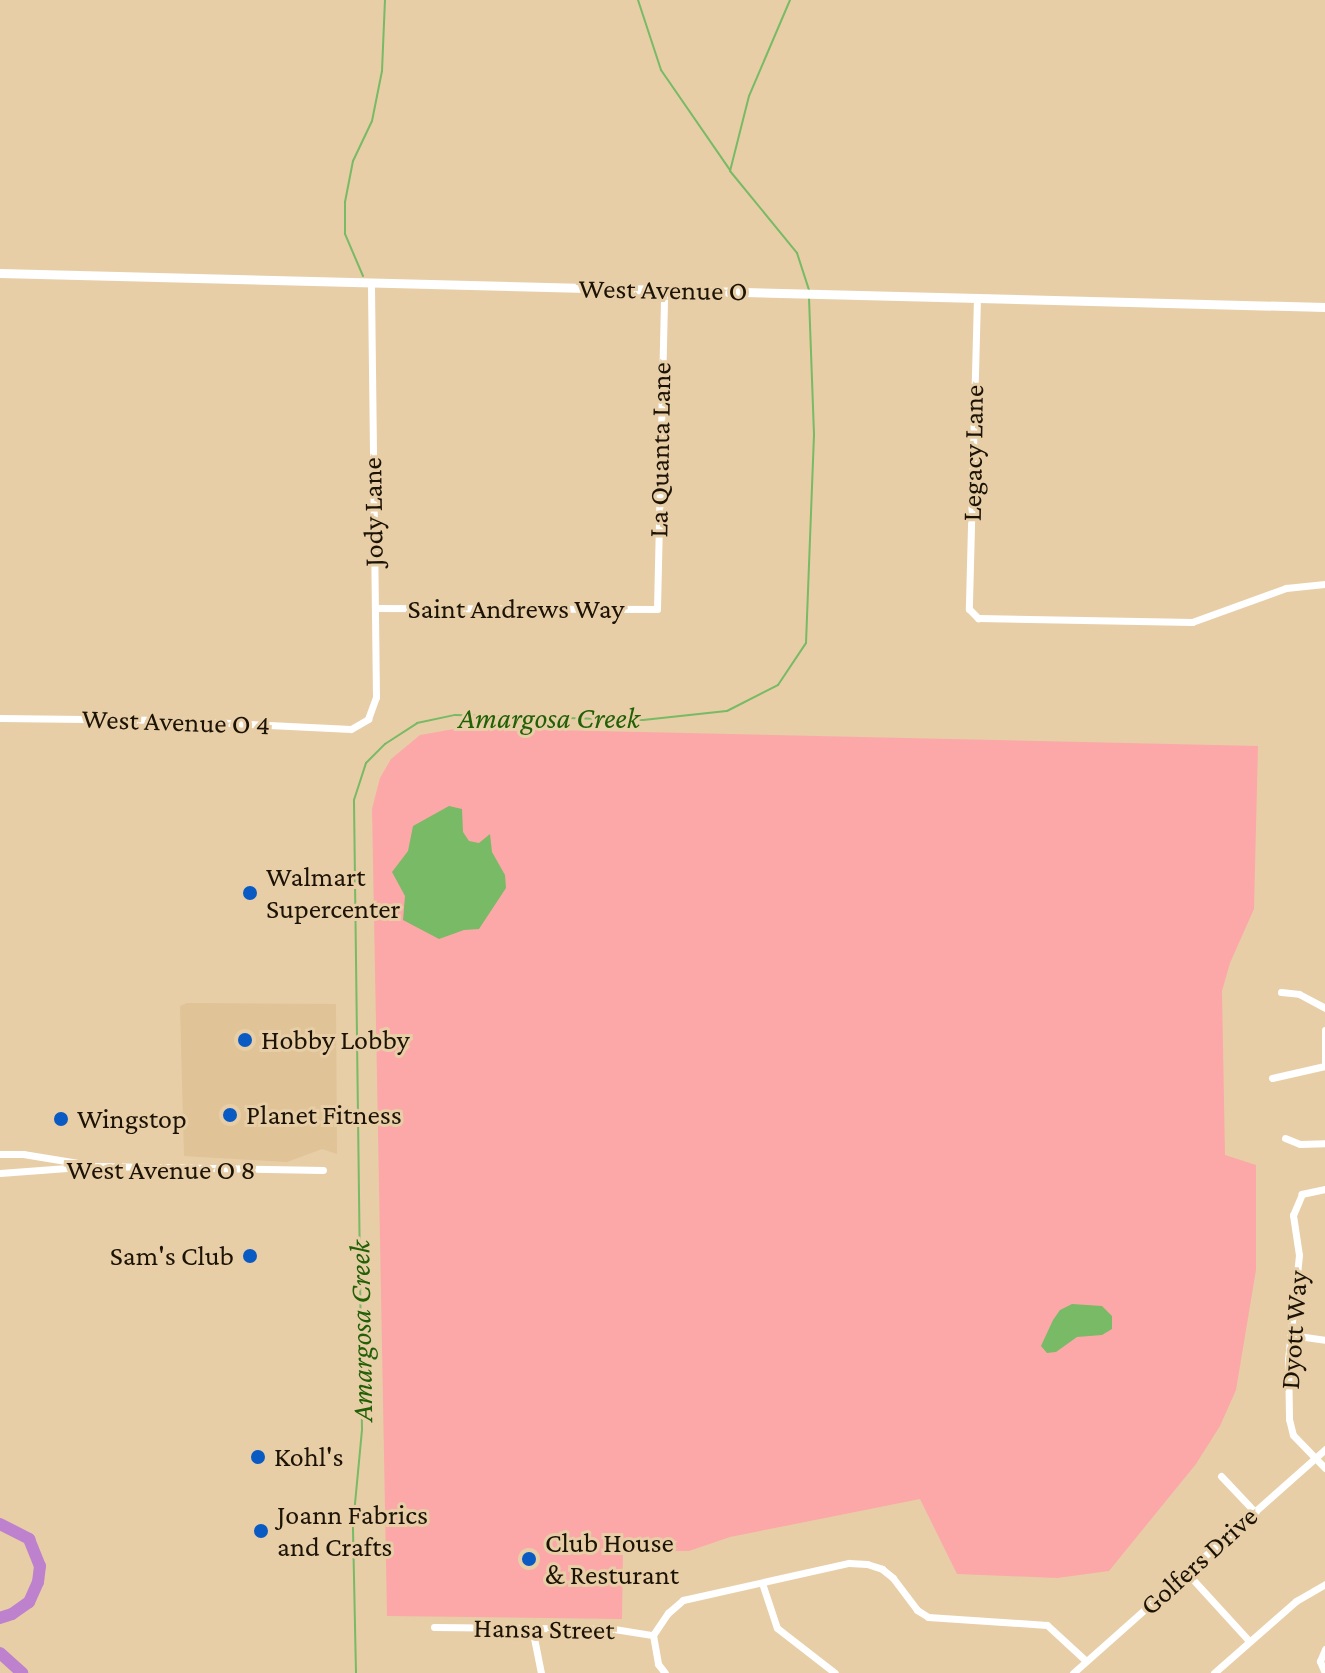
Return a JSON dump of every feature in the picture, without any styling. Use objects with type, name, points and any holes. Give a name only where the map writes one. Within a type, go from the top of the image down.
[{"type":"highway","points":[[0,1524],[29,1539],[40,1566],[38,1582],[29,1602],[0,1618]]},
{"type":"highway","points":[[0,1653],[22,1673]]},
{"type":"main road","name":"West Avenue O","points":[[0,273],[1325,307]]},
{"type":"street","name":"Jody Lane","points":[[351,729],[368,719],[374,709],[371,283]]},
{"type":"street","name":"La Quanta Lane","points":[[657,609],[664,291]]},
{"type":"street","name":"Legacy Lane","points":[[977,297],[969,609],[978,618],[1192,622],[1286,588],[1325,584]]},
{"type":"street","name":"Saint Andrews Way","points":[[375,608],[657,609]]},
{"type":"street","name":"West Avenue O 4","points":[[0,718],[168,720],[351,729]]},
{"type":"street","points":[[1281,992],[1299,994],[1325,1008]]},
{"type":"street","points":[[1272,1078],[1325,1065],[1325,1030]]},
{"type":"street","points":[[1285,1138],[1300,1144],[1325,1143]]},
{"type":"street","points":[[0,1154],[23,1154],[94,1166]]},
{"type":"street","name":"West Avenue O 8","points":[[0,1173],[94,1166],[323,1170]]},
{"type":"street","name":"Dyott Way","points":[[1325,1189],[1313,1189],[1296,1201],[1293,1215],[1299,1255],[1291,1335],[1289,1419],[1293,1435],[1325,1468]]},
{"type":"street","points":[[1291,1335],[1325,1340]]},
{"type":"street","name":"Golfers Drive","points":[[1073,1673],[1325,1449]]},
{"type":"street","points":[[1221,1476],[1255,1512]]},
{"type":"street","points":[[665,1673],[658,1664],[653,1635],[668,1613],[683,1600],[849,1563],[882,1569],[893,1578],[917,1610],[928,1617],[1047,1625],[1086,1661]]},
{"type":"street","points":[[1187,1573],[1249,1641]]},
{"type":"street","points":[[762,1583],[777,1628],[835,1673]]},
{"type":"street","points":[[1214,1673],[1296,1601],[1325,1584]]},
{"type":"street","name":"Hansa Street","points":[[434,1627],[614,1629],[653,1635]]},
{"type":"street","points":[[532,1628],[541,1673]]},
{"type":"street","points":[[1325,1649],[1320,1661],[1325,1673]]},
{"type":"shaded area","points":[[460,728],[1258,746],[1254,909],[1230,963],[1222,991],[1225,1155],[1256,1165],[1256,1270],[1236,1390],[1220,1426],[1196,1464],[1109,1571],[1057,1578],[957,1574],[920,1499],[730,1537],[689,1551],[623,1551],[622,1619],[387,1616],[372,809],[380,778],[391,759],[420,735]]},
{"type":"shaded area","points":[[449,806],[462,809],[463,832],[469,841],[479,843],[490,834],[492,852],[505,875],[506,888],[479,929],[464,930],[439,939],[403,920],[405,896],[392,872],[408,851],[413,826]]},
{"type":"shaded area","points":[[187,1003],[336,1004],[337,1154],[322,1149],[287,1162],[184,1156],[180,1006]]},
{"type":"shaded area","points":[[1072,1304],[1102,1306],[1112,1316],[1112,1329],[1102,1335],[1077,1337],[1056,1352],[1047,1353],[1041,1346],[1053,1320],[1060,1310]]},
{"type":"waterway","points":[[363,276],[345,234],[345,202],[353,161],[372,121],[382,71],[385,0]]},
{"type":"waterway","points":[[638,0],[661,70],[730,170]]},
{"type":"waterway","name":"Amargosa Creek","points":[[790,0],[749,96],[730,171],[797,253],[809,290]]},
{"type":"waterway","name":"Amargosa Creek","points":[[356,1673],[353,1525],[362,1430],[354,800],[366,763],[385,744],[417,723],[455,715],[643,720],[727,711],[778,685],[806,643],[814,434],[809,296]]},
{"type":"place","name":"Walmart Supercenter","points":[[250,893]]},
{"type":"place","name":"Hobby Lobby","points":[[245,1040]]},
{"type":"place","name":"Planet Fitness","points":[[230,1115]]},
{"type":"place","name":"Wingstop","points":[[61,1119]]},
{"type":"place","name":"Sam's Club","points":[[250,1256]]},
{"type":"place","name":"Kohl's","points":[[258,1457]]},
{"type":"place","name":"Joann Fabrics and Crafts","points":[[261,1531]]},
{"type":"place","name":"Club House & Resturant","points":[[529,1559]]}]
